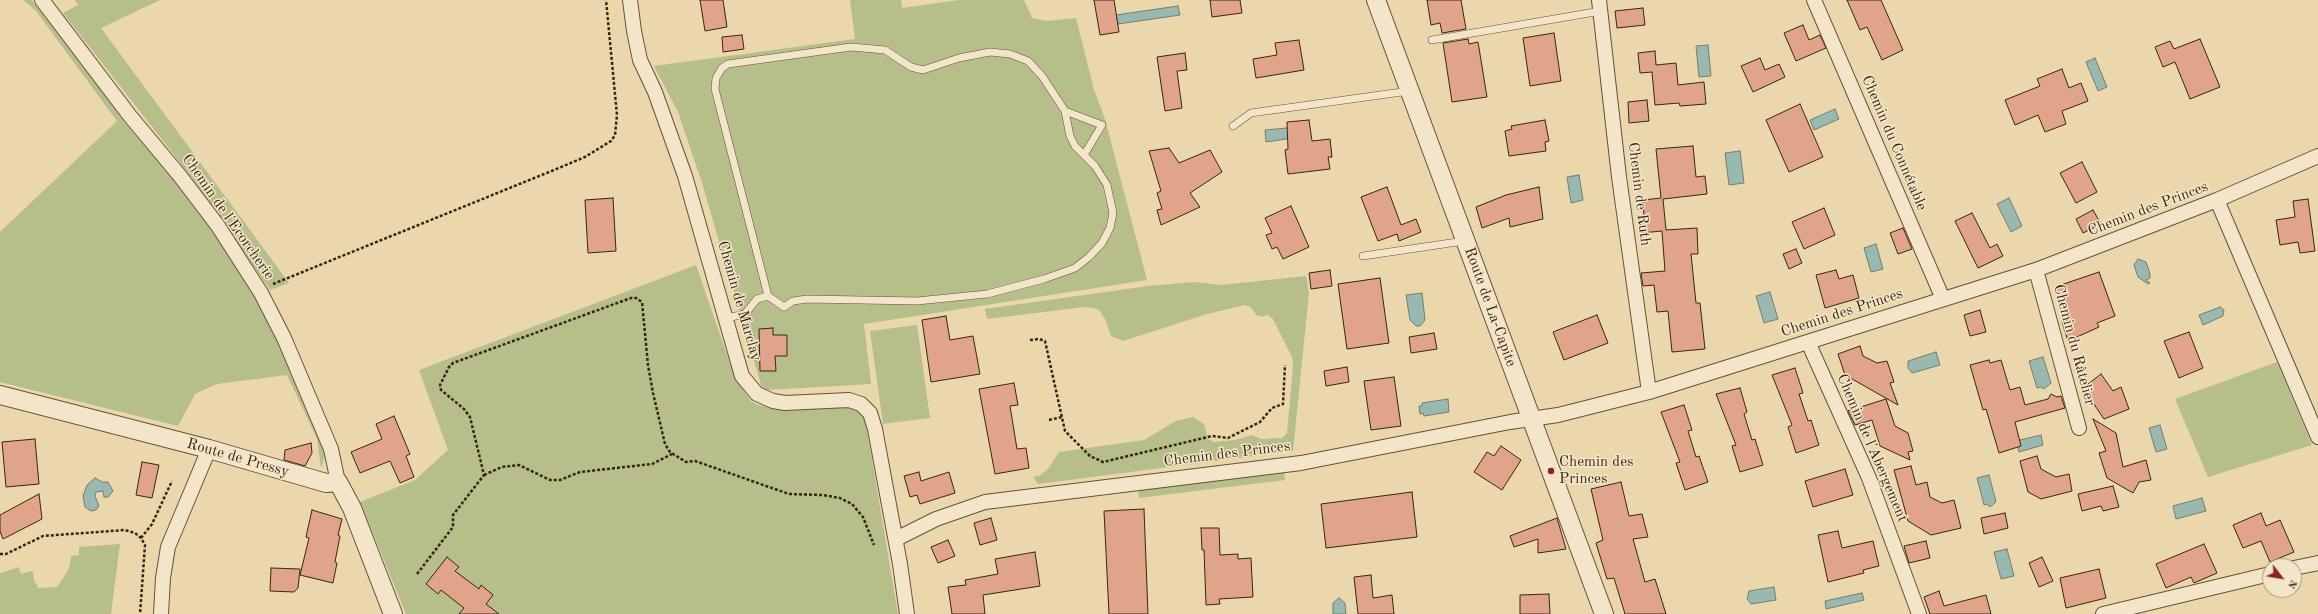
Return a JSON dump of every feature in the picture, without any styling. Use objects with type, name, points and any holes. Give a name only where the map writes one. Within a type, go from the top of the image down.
[{"type":"street","name":"Chemin de l'Ecorcherie","points":[[42,0],[130,116],[180,176],[218,226],[259,289],[284,338],[320,423],[330,449],[338,482]]},
{"type":"street","name":"Chemin de Marclay","points":[[630,0],[640,60],[655,92],[685,176],[742,376],[757,394],[765,398],[785,403],[839,399],[857,402],[866,408],[875,429],[896,539]]},
{"type":"street","name":"Route de La-Capite","points":[[1376,0],[1604,614]]},
{"type":"street","name":"Chemin du Connétable","points":[[1814,0],[1943,299]]},
{"type":"street","name":"Chemin de Ruth","points":[[1600,6],[1619,177],[1649,392]]},
{"type":"street","name":"Chemin des Princes","points":[[896,539],[936,519],[985,502],[1301,462],[1558,414],[1649,392],[2036,270],[2217,200],[2318,156]]},
{"type":"street","points":[[2217,200],[2317,431]]},
{"type":"street","name":"Chemin du Râtelier","points":[[2036,270],[2079,428]]},
{"type":"street","name":"Chemin de l'Abergement","points":[[1808,342],[1869,478],[1918,614]]},
{"type":"street","name":"Route de Pressy","points":[[0,395],[209,449],[326,483],[338,482]]},
{"type":"street","points":[[161,614],[163,578],[168,547],[209,449]]},
{"type":"street","points":[[338,482],[352,508],[393,614]]},
{"type":"street","points":[[896,539],[907,614]]},
{"type":"street","points":[[2302,566],[2318,562]]},
{"type":"street","points":[[2103,614],[2262,576]]},
{"type":"lane","points":[[1432,40],[1600,6]]},
{"type":"lane","points":[[851,47],[885,50],[911,67],[922,70],[976,54],[1001,52],[1020,57],[1034,66],[1055,94],[1065,111],[1070,136],[1075,146],[1095,166],[1107,185],[1113,213],[1110,228],[1102,243],[1090,257],[1075,268],[1010,289],[942,300],[807,299],[793,301],[784,307],[768,296],[715,89],[716,78],[725,65],[736,62],[851,47]]},
{"type":"lane","points":[[1233,126],[1251,113],[1409,91]]},
{"type":"lane","points":[[1065,111],[1102,125],[1084,155]]},
{"type":"lane","points":[[1363,256],[1466,240]]},
{"type":"lane","points":[[726,318],[745,314],[757,299],[768,296]]},
{"type":"path","points":[[259,289],[494,196],[585,157],[610,141],[615,135],[617,115],[606,0]]},
{"type":"path","points":[[484,475],[470,417],[464,409],[442,390],[440,385],[449,367],[453,363],[631,298],[636,298],[642,302],[648,365],[653,393],[665,444],[672,454],[686,462],[695,461],[789,494],[823,495],[840,498],[858,510],[874,545]]},
{"type":"path","points":[[1030,340],[1039,339],[1045,341],[1065,431],[1090,456],[1103,462],[1212,436],[1228,438],[1260,422],[1272,408],[1283,404],[1285,365]]},
{"type":"path","points":[[1049,420],[1062,417]]},
{"type":"path","points":[[417,574],[453,527],[453,515],[484,475],[502,467],[519,465],[550,480],[560,480],[580,472],[652,464],[672,454]]},
{"type":"path","points":[[141,538],[152,524],[172,481]]},
{"type":"path","points":[[0,554],[43,536],[125,530],[135,533],[141,538],[145,551],[140,614]]},
{"type":"green space","points":[[23,0],[32,0],[83,64],[125,123],[165,168],[218,239],[249,286],[277,336],[324,447],[324,459],[321,468],[317,439],[287,375],[217,384],[195,394],[178,426],[0,382],[0,232],[117,121],[36,11]]},
{"type":"green space","points":[[75,0],[160,0],[101,28],[289,283],[270,290],[192,178],[63,13],[78,5]]},
{"type":"green space","points":[[850,0],[901,0],[902,8],[959,0],[1024,0],[1032,18],[1047,21],[1076,18],[1094,90],[1105,119],[1147,280],[864,324],[871,384],[767,390],[762,388],[702,183],[678,112],[654,66],[855,39]]},
{"type":"green space","points":[[696,265],[735,378],[751,401],[758,405],[790,410],[848,407],[861,412],[865,418],[898,614],[406,614],[360,502],[415,480],[448,450],[419,370]]},
{"type":"green space","points":[[1306,276],[1309,293],[1293,451],[1038,484],[1033,477],[1039,476],[1048,469],[1059,452],[1144,440],[1176,421],[1193,417],[1204,424],[1208,439],[1214,442],[1235,440],[1252,435],[1261,439],[1282,438],[1287,433],[1293,366],[1292,357],[1273,319],[1267,315],[1262,317],[1256,315],[1251,307],[1245,305],[1207,314],[1123,341],[1111,336],[1105,319],[1099,310],[1094,308],[1084,307],[987,319],[985,309],[1148,286],[1194,282],[1221,285]]},
{"type":"green space","points":[[917,325],[930,418],[883,424],[870,331]]},
{"type":"green space","points":[[2277,362],[2312,445],[2208,477],[2175,399]]},
{"type":"green space","points":[[1284,471],[1285,480],[1139,498],[1138,488]]},
{"type":"green space","points":[[120,544],[111,614],[0,614],[0,573],[19,567],[21,574],[33,571],[34,580],[38,588],[57,587],[66,574],[70,565],[71,556],[79,555],[79,547]]},
{"type":"water","points":[[1178,6],[1180,15],[1118,24],[1116,15]]},
{"type":"water","points":[[1708,45],[1711,76],[1699,77],[1696,46]]},
{"type":"water","points":[[2095,58],[2107,87],[2098,91],[2086,62]]},
{"type":"water","points":[[1835,109],[1839,119],[1814,130],[1810,120]]},
{"type":"water","points":[[1287,128],[1293,138],[1266,142],[1265,130]]},
{"type":"water","points":[[1740,151],[1744,183],[1729,185],[1725,153]]},
{"type":"water","points":[[1579,175],[1583,200],[1571,203],[1567,177]]},
{"type":"water","points":[[2009,198],[2022,226],[2011,232],[1997,204]]},
{"type":"water","points":[[1876,244],[1883,269],[1871,272],[1864,248]]},
{"type":"water","points":[[2138,259],[2146,262],[2150,274],[2150,278],[2146,280],[2150,283],[2148,284],[2138,277],[2134,265]]},
{"type":"water","points":[[1770,292],[1778,319],[1764,323],[1756,296]]},
{"type":"water","points":[[1422,293],[1425,320],[1420,326],[1416,326],[1410,320],[1406,295]]},
{"type":"water","points":[[2220,307],[2224,310],[2223,316],[2203,325],[2199,315]]},
{"type":"water","points":[[1936,352],[1940,365],[1912,373],[1908,368],[1908,361]]},
{"type":"water","points":[[2043,357],[2051,383],[2044,389],[2041,387],[2037,388],[2029,361]]},
{"type":"water","points":[[1448,399],[1449,412],[1424,416],[1423,413],[1420,414],[1419,406],[1422,406],[1422,403]]},
{"type":"water","points":[[2160,425],[2167,449],[2156,452],[2149,428]]},
{"type":"water","points":[[2041,435],[2043,445],[2019,452],[2016,441]]},
{"type":"water","points":[[1989,475],[1996,502],[1990,507],[1987,504],[1984,505],[1977,478]]},
{"type":"water","points":[[95,478],[102,482],[108,482],[113,491],[108,497],[104,497],[103,491],[96,492],[95,496],[99,506],[96,510],[91,511],[85,507],[83,496],[87,485]]},
{"type":"water","points":[[2202,498],[2206,511],[2176,519],[2173,506]]},
{"type":"water","points":[[2007,549],[2014,576],[2001,579],[1994,552]]},
{"type":"water","points":[[1774,587],[1776,600],[1751,604],[1747,599],[1749,591]]},
{"type":"water","points":[[1862,593],[1864,600],[1826,609],[1825,601]]},
{"type":"water","points":[[1339,598],[1345,603],[1346,614],[1333,614],[1333,603]]},
{"type":"building","points":[[700,0],[723,0],[727,27],[705,31]]},
{"type":"building","points":[[1094,0],[1114,0],[1119,32],[1100,35]]},
{"type":"building","points":[[1210,0],[1240,0],[1242,13],[1212,17]]},
{"type":"building","points":[[1427,0],[1461,0],[1466,29],[1442,33],[1440,23],[1431,25]]},
{"type":"building","points":[[1847,0],[1881,0],[1903,50],[1882,60],[1867,27],[1860,30]]},
{"type":"building","points":[[1643,8],[1645,25],[1617,28],[1615,11]]},
{"type":"building","points":[[1803,25],[1809,40],[1820,35],[1826,48],[1796,61],[1784,33]]},
{"type":"building","points":[[1554,33],[1561,81],[1530,86],[1523,38]]},
{"type":"building","points":[[742,35],[744,49],[723,52],[722,37]]},
{"type":"building","points":[[1468,39],[1469,44],[1478,42],[1487,97],[1452,102],[1443,43]]},
{"type":"building","points":[[2200,39],[2220,87],[2190,99],[2175,62],[2163,67],[2155,47],[2170,41],[2174,49]]},
{"type":"building","points":[[1299,40],[1304,70],[1256,78],[1253,59],[1277,55],[1275,43]]},
{"type":"building","points":[[1655,51],[1656,65],[1676,63],[1678,85],[1704,82],[1706,104],[1680,106],[1679,103],[1655,105],[1652,72],[1640,73],[1638,53]]},
{"type":"building","points":[[1185,53],[1187,70],[1177,71],[1182,108],[1165,111],[1157,57]]},
{"type":"building","points":[[1760,58],[1765,70],[1779,64],[1785,77],[1753,92],[1741,66]]},
{"type":"building","points":[[2062,69],[2069,88],[2081,83],[2088,101],[2062,111],[2066,124],[2045,132],[2038,115],[2015,125],[2005,100],[2040,86],[2037,79]]},
{"type":"building","points":[[1647,100],[1649,121],[1629,123],[1628,102]]},
{"type":"building","points":[[1800,104],[1823,157],[1789,172],[1766,120]]},
{"type":"building","points":[[1309,120],[1312,141],[1330,139],[1332,157],[1328,157],[1330,169],[1288,174],[1285,150],[1288,149],[1287,122]]},
{"type":"building","points":[[1545,120],[1549,141],[1545,142],[1546,151],[1509,156],[1505,131],[1512,129],[1511,126]]},
{"type":"building","points":[[1693,146],[1696,177],[1705,176],[1707,194],[1663,199],[1666,230],[1697,228],[1698,254],[1691,254],[1696,303],[1700,303],[1705,349],[1672,352],[1668,311],[1657,312],[1654,285],[1643,286],[1641,273],[1665,271],[1662,231],[1641,233],[1640,217],[1644,216],[1643,200],[1661,198],[1656,149]]},
{"type":"building","points":[[1169,148],[1179,163],[1210,150],[1222,172],[1190,193],[1200,207],[1161,225],[1157,210],[1162,209],[1157,193],[1161,191],[1149,151]]},
{"type":"building","points":[[2082,162],[2097,192],[2076,203],[2060,173]]},
{"type":"building","points":[[1387,187],[1401,225],[1416,219],[1421,232],[1399,241],[1397,234],[1378,241],[1361,197]]},
{"type":"building","points":[[1539,187],[1543,219],[1510,227],[1509,218],[1482,228],[1476,207],[1506,195]]},
{"type":"building","points":[[613,198],[616,251],[588,253],[585,200]]},
{"type":"building","points":[[2308,199],[2315,251],[2300,253],[2298,242],[2280,245],[2276,220],[2295,217],[2293,201]]},
{"type":"building","points":[[1291,206],[1309,247],[1283,259],[1277,247],[1272,249],[1266,235],[1272,233],[1265,218]]},
{"type":"building","points":[[1824,208],[1835,235],[1804,249],[1792,222]]},
{"type":"building","points":[[2093,210],[2101,224],[2083,233],[2076,219]]},
{"type":"building","points":[[1972,213],[1990,248],[1997,244],[2003,256],[1978,268],[1955,221]]},
{"type":"building","points":[[1903,228],[1912,249],[1898,254],[1890,233]]},
{"type":"building","points":[[1796,249],[1802,263],[1789,269],[1783,254]]},
{"type":"building","points":[[1330,270],[1332,286],[1311,289],[1309,273]]},
{"type":"building","points":[[1836,270],[1839,279],[1853,275],[1859,298],[1825,308],[1816,275]]},
{"type":"building","points":[[2099,272],[2115,316],[2097,323],[2099,327],[2068,341],[2062,322],[2068,320],[2055,287]]},
{"type":"building","points":[[1380,278],[1389,343],[1347,349],[1338,284]]},
{"type":"building","points":[[1980,310],[1986,332],[1970,336],[1964,315]]},
{"type":"building","points":[[1597,315],[1608,343],[1564,360],[1553,332]]},
{"type":"building","points":[[946,316],[950,340],[973,336],[980,374],[931,382],[922,320]]},
{"type":"building","points":[[773,328],[773,335],[787,335],[787,356],[775,356],[776,371],[760,371],[759,329]]},
{"type":"building","points":[[2189,332],[2203,368],[2179,378],[2164,341]]},
{"type":"building","points":[[1434,333],[1437,349],[1411,353],[1409,337]]},
{"type":"building","points":[[1860,346],[1863,356],[1877,363],[1887,361],[1894,382],[1890,383],[1898,405],[1845,375],[1838,354]]},
{"type":"building","points":[[1989,360],[1990,363],[2001,360],[2010,390],[2020,387],[2025,405],[2048,399],[2051,394],[2057,397],[2061,396],[2065,408],[2015,422],[2021,446],[1999,453],[1986,409],[1983,410],[1970,365]]},
{"type":"building","points":[[1347,367],[1349,382],[1326,386],[1324,371]]},
{"type":"building","points":[[1795,368],[1803,393],[1799,394],[1808,421],[1811,420],[1819,445],[1796,453],[1788,427],[1792,425],[1772,375]]},
{"type":"building","points":[[2101,374],[2113,391],[2121,387],[2129,409],[2104,419],[2083,388]]},
{"type":"building","points":[[1394,377],[1401,426],[1371,430],[1364,381]]},
{"type":"building","points":[[1014,383],[1018,405],[1010,406],[1017,449],[1026,448],[1029,468],[995,474],[979,389]]},
{"type":"building","points":[[1740,388],[1747,412],[1744,414],[1752,440],[1755,439],[1763,465],[1740,472],[1732,446],[1736,445],[1716,394]]},
{"type":"building","points":[[1886,399],[1895,426],[1908,433],[1913,451],[1908,452],[1910,460],[1880,446],[1872,420],[1855,425],[1848,411]]},
{"type":"building","points":[[1684,405],[1692,430],[1688,431],[1696,457],[1699,456],[1708,482],[1685,490],[1676,463],[1680,462],[1661,412]]},
{"type":"building","points":[[394,416],[410,454],[406,456],[414,477],[400,483],[390,461],[360,473],[351,452],[382,439],[376,424]]},
{"type":"building","points":[[2093,419],[2116,433],[2123,467],[2146,460],[2151,480],[2139,482],[2133,493],[2107,478],[2099,453],[2106,451]]},
{"type":"building","points":[[35,439],[39,484],[6,487],[2,442]]},
{"type":"building","points":[[311,443],[312,453],[305,466],[284,460],[285,450]]},
{"type":"building","points":[[1501,446],[1521,460],[1502,490],[1474,472],[1487,452],[1494,456]]},
{"type":"building","points":[[2037,456],[2041,469],[2056,477],[2069,474],[2072,491],[2041,499],[2028,492],[2020,461]]},
{"type":"building","points":[[142,462],[159,465],[152,498],[136,495]]},
{"type":"building","points":[[1911,466],[1916,485],[1927,482],[1930,497],[1942,503],[1954,500],[1961,528],[1931,535],[1908,521],[1894,470]]},
{"type":"building","points":[[1845,469],[1853,495],[1813,507],[1805,481]]},
{"type":"building","points":[[919,472],[921,481],[949,472],[955,493],[920,504],[917,495],[910,497],[904,476]]},
{"type":"building","points":[[1621,482],[1629,516],[1642,514],[1648,537],[1633,539],[1645,582],[1655,579],[1666,614],[1625,614],[1614,578],[1607,579],[1596,543],[1603,540],[1591,489]]},
{"type":"building","points":[[2113,486],[2119,507],[2103,511],[2101,506],[2082,511],[2078,494]]},
{"type":"building","points":[[1412,492],[1417,537],[1326,548],[1321,504]]},
{"type":"building","points":[[39,494],[42,519],[3,539],[0,531],[0,515]]},
{"type":"building","points":[[1144,509],[1148,614],[1109,614],[1104,511]]},
{"type":"building","points":[[312,510],[342,519],[338,535],[340,536],[333,583],[300,575],[309,538],[306,537]]},
{"type":"building","points":[[2005,513],[2008,528],[1984,534],[1981,518]]},
{"type":"building","points":[[2261,513],[2266,526],[2280,520],[2294,552],[2280,558],[2268,558],[2261,541],[2243,548],[2233,525]]},
{"type":"building","points":[[991,518],[997,540],[980,545],[974,523]]},
{"type":"building","points":[[1557,518],[1566,549],[1538,553],[1538,539],[1514,547],[1510,536]]},
{"type":"building","points":[[1201,528],[1219,528],[1220,555],[1238,554],[1238,559],[1251,558],[1253,597],[1219,599],[1220,604],[1206,605],[1204,550],[1202,550]]},
{"type":"building","points":[[1838,531],[1842,548],[1873,541],[1879,566],[1863,570],[1864,573],[1828,582],[1818,535]]},
{"type":"building","points":[[948,540],[955,556],[938,563],[931,547]]},
{"type":"building","points":[[1926,541],[1930,558],[1909,563],[1904,546]]},
{"type":"building","points":[[2204,544],[2217,573],[2194,583],[2191,577],[2166,588],[2156,564]]},
{"type":"building","points":[[1035,552],[1040,586],[983,595],[985,614],[952,614],[948,587],[966,585],[965,580],[998,574],[995,559]]},
{"type":"building","points":[[447,557],[459,567],[455,571],[479,589],[481,585],[493,595],[486,604],[499,614],[459,614],[464,608],[441,590],[438,594],[426,584]]},
{"type":"building","points":[[2042,557],[2053,581],[2039,587],[2029,563]]},
{"type":"building","points":[[271,568],[300,569],[298,588],[294,592],[270,591]]},
{"type":"building","points":[[2099,569],[2106,598],[2066,608],[2060,578]]},
{"type":"building","points":[[1371,575],[1373,598],[1392,595],[1394,614],[1358,614],[1354,577]]},
{"type":"building","points":[[1939,591],[1944,606],[1986,595],[1991,614],[1930,614],[1924,597]]},
{"type":"building","points":[[1549,594],[1550,614],[1520,614],[1520,595]]},
{"type":"place","name":"Chemin des Princes","points":[[1551,471]]}]
